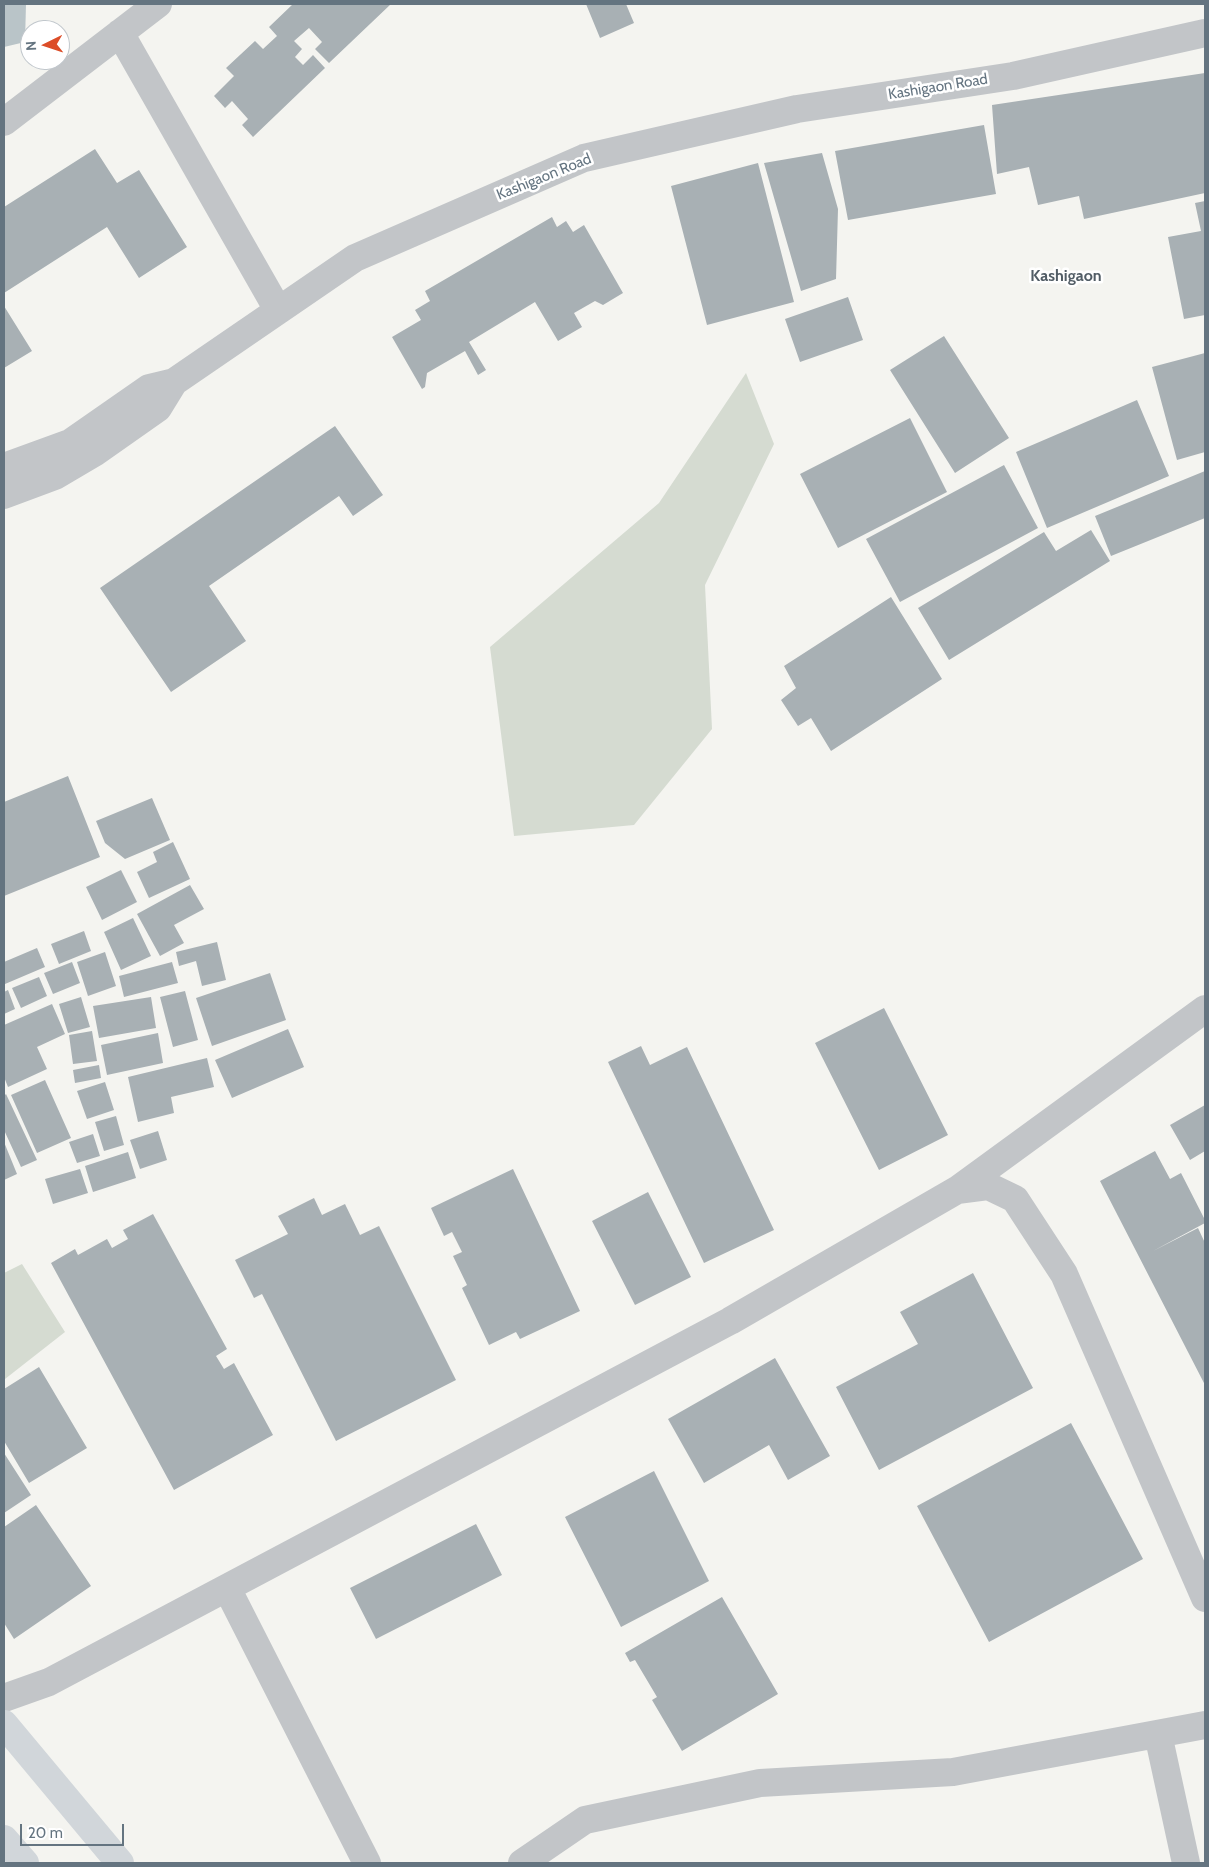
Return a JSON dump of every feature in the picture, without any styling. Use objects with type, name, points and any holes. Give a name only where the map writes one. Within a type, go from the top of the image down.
[{"type":"main road","points":[[4,1724],[120,1863]]},
{"type":"main road","points":[[4,1839],[25,1863]]},
{"type":"street","points":[[4,122],[158,4]]},
{"type":"street","points":[[120,33],[278,310]]},
{"type":"street","name":"Kashigaon Road","points":[[4,468],[70,443],[149,388],[174,382],[355,258],[584,158],[797,109],[1013,76],[1205,33]]},
{"type":"street","points":[[4,495],[55,476],[94,453],[158,408],[174,382]]},
{"type":"street","points":[[4,1698],[48,1682],[730,1321],[956,1190],[1205,1009]]},
{"type":"street","points":[[956,1190],[988,1186],[1015,1198],[1064,1274],[1205,1598]]},
{"type":"street","points":[[227,1588],[368,1863]]},
{"type":"street","points":[[522,1863],[585,1820],[760,1783],[953,1772],[1205,1725]]},
{"type":"street","points":[[1158,1734],[1186,1863]]},
{"type":"shaded area","points":[[4,4],[26,4],[26,20],[20,20],[20,43],[4,47]]},
{"type":"shaded area","points":[[746,373],[774,444],[705,585],[712,729],[634,825],[514,836],[490,647],[659,503]]},
{"type":"shaded area","points":[[22,1264],[65,1332],[5,1379],[4,1273]]},
{"type":"building","points":[[293,4],[391,4],[329,63],[315,49],[322,42],[309,28],[294,41],[302,49],[295,57],[303,65],[313,55],[325,68],[253,137],[242,125],[248,119],[232,101],[225,108],[214,96],[234,76],[226,68],[255,41],[263,49],[277,36],[269,27]]},
{"type":"building","points":[[586,4],[626,4],[634,23],[600,38]]},
{"type":"building","points":[[1205,73],[1205,193],[1084,219],[1079,196],[1038,205],[1029,167],[997,174],[992,105]]},
{"type":"building","points":[[984,125],[996,194],[848,220],[835,151]]},
{"type":"building","points":[[95,149],[117,183],[139,170],[187,247],[139,278],[107,227],[4,293],[4,207]]},
{"type":"building","points":[[822,153],[838,209],[836,279],[801,291],[764,163]]},
{"type":"building","points":[[758,163],[794,302],[707,325],[671,186]]},
{"type":"building","points":[[1205,201],[1205,315],[1184,319],[1168,237],[1201,231],[1195,203]]},
{"type":"building","points":[[552,217],[557,227],[566,221],[573,232],[584,225],[623,293],[603,305],[595,301],[574,313],[582,327],[558,341],[535,302],[469,342],[486,370],[478,375],[465,351],[427,373],[425,387],[422,389],[392,337],[421,320],[415,310],[430,301],[425,291]]},
{"type":"building","points":[[848,297],[863,340],[800,362],[785,319]]},
{"type":"building","points":[[4,306],[32,351],[4,368]]},
{"type":"building","points":[[944,336],[1009,438],[955,473],[890,370]]},
{"type":"building","points":[[1205,353],[1205,452],[1177,460],[1152,367]]},
{"type":"building","points":[[1137,400],[1169,476],[1047,528],[1016,452]]},
{"type":"building","points":[[910,418],[947,492],[838,548],[800,474]]},
{"type":"building","points":[[335,426],[383,495],[353,516],[339,496],[209,586],[246,641],[171,692],[100,588]]},
{"type":"building","points":[[1004,465],[1038,528],[900,602],[866,539]]},
{"type":"building","points":[[1205,471],[1205,518],[1111,556],[1095,516]]},
{"type":"building","points":[[1091,530],[1110,561],[949,660],[918,608],[1044,532],[1056,551]]},
{"type":"building","points":[[891,597],[942,679],[831,751],[811,718],[798,726],[781,700],[796,688],[784,666]]},
{"type":"building","points":[[68,776],[100,857],[4,896],[4,802]]},
{"type":"building","points":[[152,798],[170,840],[125,859],[105,843],[96,821]]},
{"type":"building","points":[[173,842],[190,879],[149,898],[137,872],[157,862],[153,852]]},
{"type":"building","points":[[121,870],[137,902],[102,920],[86,887]]},
{"type":"building","points":[[190,885],[204,909],[174,925],[184,943],[160,956],[137,914]]},
{"type":"building","points":[[133,918],[151,956],[121,970],[104,932]]},
{"type":"building","points":[[84,931],[91,951],[59,964],[51,944]]},
{"type":"building","points":[[217,942],[226,980],[202,986],[196,961],[179,966],[176,952]]},
{"type":"building","points":[[37,948],[45,967],[5,984],[4,962]]},
{"type":"building","points":[[105,952],[116,986],[88,996],[77,962]]},
{"type":"building","points":[[72,962],[80,983],[53,994],[44,973]]},
{"type":"building","points":[[172,962],[178,983],[124,997],[119,976]]},
{"type":"building","points":[[270,973],[286,1020],[212,1046],[196,998]]},
{"type":"building","points":[[39,977],[47,996],[21,1008],[12,988]]},
{"type":"building","points":[[8,990],[15,1009],[4,1014],[4,992]]},
{"type":"building","points":[[185,991],[198,1040],[173,1047],[160,997]]},
{"type":"building","points":[[81,997],[90,1027],[68,1033],[59,1004]]},
{"type":"building","points":[[151,997],[156,1028],[99,1038],[93,1006]]},
{"type":"building","points":[[52,1004],[65,1034],[37,1047],[47,1069],[8,1087],[4,1077],[4,1025]]},
{"type":"building","points":[[884,1008],[948,1135],[879,1170],[815,1043]]},
{"type":"building","points":[[288,1029],[304,1067],[232,1098],[215,1060]]},
{"type":"building","points":[[92,1031],[97,1061],[73,1064],[69,1035]]},
{"type":"building","points":[[158,1033],[163,1063],[107,1075],[101,1045]]},
{"type":"building","points":[[641,1046],[650,1065],[687,1047],[774,1230],[704,1263],[608,1062]]},
{"type":"building","points":[[207,1058],[214,1087],[171,1097],[174,1113],[138,1122],[128,1077]]},
{"type":"building","points":[[99,1065],[101,1078],[75,1083],[73,1070]]},
{"type":"building","points":[[45,1080],[71,1138],[37,1153],[11,1095]]},
{"type":"building","points":[[105,1082],[114,1110],[87,1119],[77,1091]]},
{"type":"building","points":[[6,1094],[37,1160],[21,1167],[4,1130],[4,1096]]},
{"type":"building","points":[[1205,1105],[1205,1151],[1190,1160],[1170,1125]]},
{"type":"building","points":[[116,1116],[124,1145],[104,1151],[95,1122]]},
{"type":"building","points":[[158,1131],[167,1160],[140,1169],[130,1140]]},
{"type":"building","points":[[93,1134],[100,1156],[77,1163],[69,1142]]},
{"type":"building","points":[[4,1142],[17,1174],[4,1180]]},
{"type":"building","points":[[1155,1151],[1170,1179],[1181,1173],[1205,1220],[1205,1223],[1153,1251],[1198,1228],[1205,1243],[1205,1385],[1100,1181]]},
{"type":"building","points":[[128,1152],[136,1178],[93,1192],[85,1166]]},
{"type":"building","points":[[80,1169],[88,1193],[53,1204],[45,1179]]},
{"type":"building","points":[[513,1169],[580,1311],[520,1339],[516,1332],[489,1345],[462,1288],[467,1285],[453,1256],[462,1252],[452,1232],[444,1236],[431,1208]]},
{"type":"building","points":[[648,1192],[691,1277],[635,1305],[592,1221]]},
{"type":"building","points":[[314,1198],[322,1215],[345,1204],[360,1235],[379,1226],[456,1380],[336,1441],[262,1294],[254,1298],[235,1260],[288,1234],[278,1216]]},
{"type":"building","points":[[153,1214],[227,1349],[216,1356],[224,1369],[234,1363],[273,1435],[174,1490],[51,1263],[75,1249],[78,1255],[107,1239],[112,1248],[128,1239],[123,1230]]},
{"type":"building","points":[[973,1273],[1033,1388],[879,1470],[836,1387],[918,1344],[900,1312]]},
{"type":"building","points":[[775,1358],[830,1456],[788,1480],[769,1445],[704,1483],[668,1419]]},
{"type":"building","points":[[39,1367],[87,1448],[29,1483],[4,1441],[4,1389]]},
{"type":"building","points":[[1071,1423],[1143,1559],[989,1642],[917,1506]]},
{"type":"building","points":[[4,1453],[31,1495],[4,1513]]},
{"type":"building","points":[[654,1471],[709,1581],[621,1627],[565,1517]]},
{"type":"building","points":[[36,1505],[91,1586],[14,1639],[4,1623],[4,1527]]},
{"type":"building","points":[[476,1524],[502,1575],[376,1639],[350,1588]]},
{"type":"building","points":[[722,1597],[778,1694],[682,1751],[652,1700],[657,1697],[635,1660],[630,1662],[625,1653]]},
{"type":"district","name":"Kashigaon","points":[[1066,276]]}]
